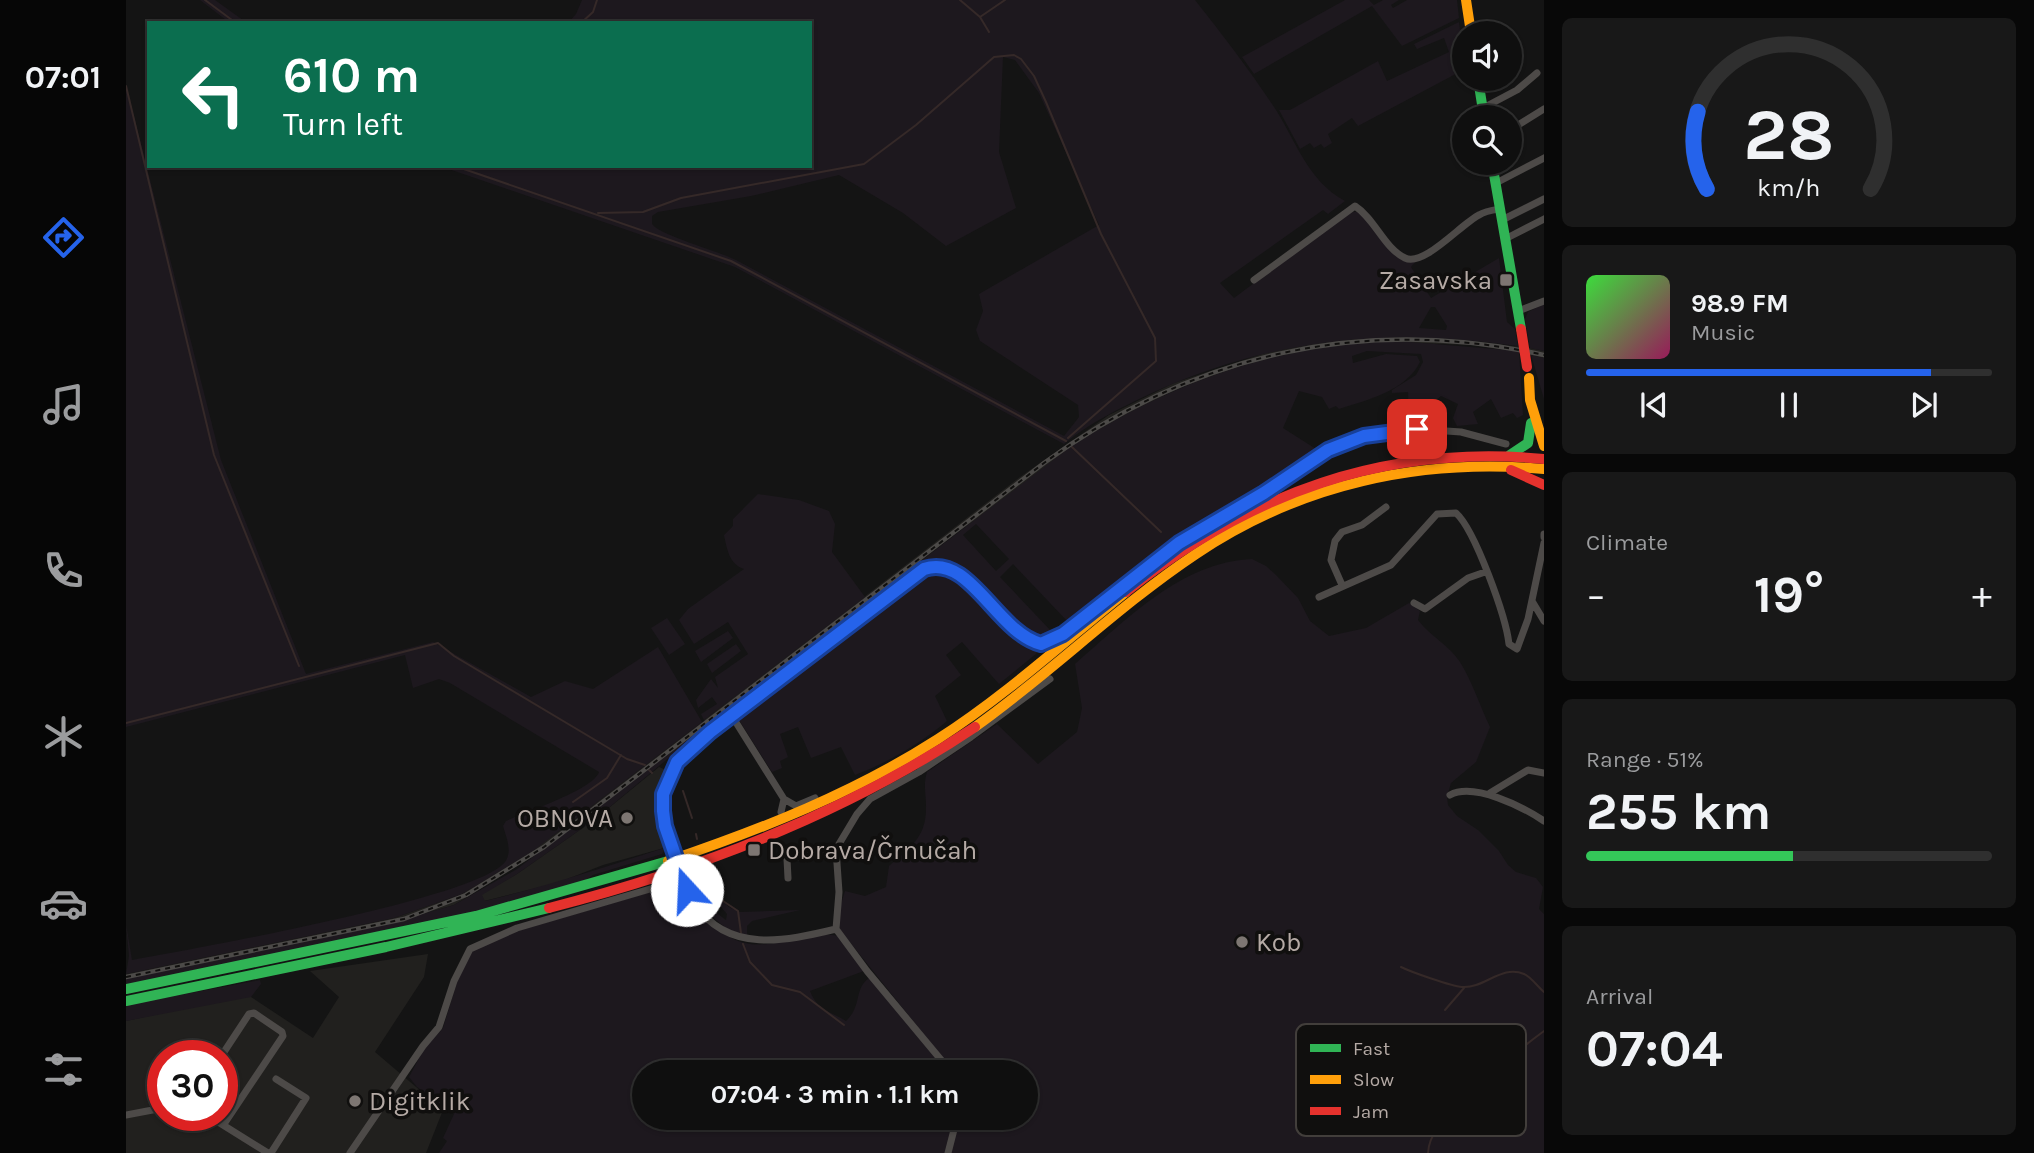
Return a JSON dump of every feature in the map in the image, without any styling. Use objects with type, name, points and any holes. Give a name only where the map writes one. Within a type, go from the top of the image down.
[{"type":"main road","points":[[1466,0],[1469,21]]},
{"type":"main road","points":[[1494,175],[1528,372],[1544,446]]},
{"type":"main road","points":[[1537,407],[1544,424]]},
{"type":"main road","points":[[677,864],[817,805],[911,756],[1006,692],[1155,570],[1238,517],[1353,472],[1527,444],[1532,437],[1527,410],[1537,407]]},
{"type":"main road","points":[[1508,449],[1544,459]]},
{"type":"main road","points":[[1495,466],[1524,474],[1544,485]]},
{"type":"main road","points":[[126,1001],[533,908],[677,864],[807,820],[912,766],[997,711],[1161,579],[1198,552],[1254,521],[1305,498],[1361,480],[1425,469],[1495,466],[1544,469]]},
{"type":"main road","points":[[126,989],[533,908]]},
{"type":"street","points":[[1495,105],[1537,73]]},
{"type":"street","points":[[1522,123],[1544,109]]},
{"type":"street","points":[[1496,183],[1544,158]]},
{"type":"street","points":[[1254,280],[1355,206],[1373,221],[1402,257],[1414,260],[1427,254],[1478,215],[1501,215],[1544,199]]},
{"type":"street","points":[[1505,239],[1544,219]]},
{"type":"street","points":[[1518,311],[1544,301]]},
{"type":"street","points":[[836,929],[798,938],[753,941],[720,928],[694,903],[677,864],[665,826],[663,794],[677,762],[690,748],[924,569],[946,566],[958,572],[1017,634],[1041,644],[1063,634],[1179,543],[1264,493],[1328,450],[1364,436],[1417,429],[1461,432],[1508,449]]},
{"type":"street","points":[[1342,585],[1331,560],[1335,541],[1342,533],[1362,525],[1387,507]]},
{"type":"street","points":[[1319,597],[1342,585],[1372,576],[1391,565],[1404,554],[1430,521],[1447,511],[1456,513],[1464,520],[1504,614],[1509,644],[1514,649],[1521,644],[1544,543]]},
{"type":"street","points":[[1414,603],[1425,609],[1468,578],[1485,572]]},
{"type":"street","points":[[1532,601],[1544,621]]},
{"type":"street","points":[[941,1060],[867,971],[836,929],[839,892],[836,849],[870,799],[919,772],[1050,679]]},
{"type":"street","points":[[733,716],[784,800],[796,806]]},
{"type":"street","points":[[1490,793],[1528,770],[1544,773]]},
{"type":"street","points":[[1450,795],[1459,791],[1490,793],[1544,821]]},
{"type":"street","points":[[784,800],[781,812],[815,798]]},
{"type":"street","points":[[788,878],[787,859],[836,849]]},
{"type":"street","points":[[350,1153],[423,1045],[439,1027],[454,981],[470,949],[516,928],[657,887],[681,908],[694,903]]},
{"type":"street","points":[[232,1040],[248,1014],[254,1013],[282,1032],[283,1036],[238,1104]]},
{"type":"street","points":[[236,1131],[270,1153],[306,1098],[276,1079]]},
{"type":"street","points":[[126,1115],[147,1111]]},
{"type":"street","points":[[948,1153],[954,1130]]},
{"type":"shaded area","points":[[200,0],[215,0],[244,21],[227,21]]},
{"type":"shaded area","points":[[582,0],[1195,0],[1263,91],[1311,170],[1320,182],[1345,201],[1328,214],[1323,210],[1220,283],[1234,298],[1348,213],[1360,211],[1394,251],[1417,260],[1411,267],[1431,298],[1499,258],[1507,322],[1515,329],[1518,346],[1470,340],[1377,338],[1286,349],[1197,374],[1152,393],[1095,422],[1064,444],[735,267],[446,168],[812,168],[812,21],[570,21]],"holes":[[[1003,57],[1015,60],[1039,93],[1099,225],[979,294],[983,311],[976,330],[980,341],[1078,405],[1079,417],[1064,436],[736,260],[666,233],[652,224],[652,216],[658,212],[751,196],[839,175],[903,213],[946,246],[1016,208],[999,152]],[[1431,307],[1435,307],[1447,326],[1446,330],[1419,328]]]},
{"type":"shaded area","points":[[1345,0],[1369,0],[1374,5],[1383,0],[1399,0],[1391,5],[1393,8],[1407,0],[1457,0],[1459,18],[1402,46],[1372,6],[1254,74],[1242,57]]},
{"type":"shaded area","points":[[1452,25],[1452,76],[1358,126],[1352,118],[1328,134],[1332,143],[1324,148],[1321,144],[1314,148],[1310,143],[1300,149],[1279,110],[1290,110],[1378,61],[1387,81],[1449,52],[1444,38],[1417,49],[1414,44]]},
{"type":"shaded area","points":[[126,85],[221,460],[306,674],[433,642],[531,697],[565,681],[593,689],[658,647],[702,722],[533,851],[462,894],[394,918],[126,974],[129,956],[126,924],[132,960],[330,921],[443,891],[483,876],[507,858],[508,844],[503,826],[506,821],[572,793],[594,779],[599,772],[450,683],[439,679],[413,688],[405,655],[126,727]]},
{"type":"shaded area","points":[[1544,304],[1544,351],[1530,348],[1525,319],[1528,312]]},
{"type":"shaded area","points":[[1411,335],[1530,348],[1544,351],[1544,358],[1475,345],[1379,342],[1314,348],[1257,360],[1169,392],[959,531],[707,724],[704,720],[1020,477],[1109,415],[1174,383],[1265,353],[1333,340]]},
{"type":"shaded area","points":[[1398,341],[1519,351],[1523,415],[1517,418],[1513,413],[1501,418],[1491,399],[1473,412],[1478,424],[1457,426],[1453,418],[1458,404],[1441,396],[1435,401],[1435,412],[1446,414],[1445,425],[1409,424],[1408,392],[1392,393],[1392,390],[1416,375],[1423,362],[1421,354],[1367,351],[1352,356],[1353,363],[1386,354],[1417,356],[1420,362],[1414,372],[1396,387],[1339,409],[1336,406],[1329,409],[1322,397],[1299,391],[1283,428],[1316,449],[1261,489],[1168,543],[1068,622],[1013,564],[1000,577],[1051,631],[1045,636],[1027,636],[1020,633],[963,571],[943,558],[919,569],[729,714],[710,727],[707,724],[1069,448],[1107,425],[1185,386],[1226,371],[1267,359],[1353,344]],"holes":[[[976,524],[1009,559],[996,571],[963,535]]]},
{"type":"shaded area","points":[[1531,355],[1544,358],[1544,399]]},
{"type":"shaded area","points":[[758,494],[799,500],[829,511],[835,524],[832,552],[865,597],[704,720],[701,714],[717,704],[712,697],[698,708],[696,700],[711,679],[718,688],[715,677],[748,654],[728,622],[694,644],[679,620],[688,609],[744,569],[732,560],[724,535],[733,526],[733,519]]},
{"type":"shaded area","points":[[1252,559],[1266,566],[1298,598],[1310,621],[1329,636],[1366,628],[1409,603],[1420,611],[1418,620],[1460,662],[1490,727],[1476,762],[1451,783],[1448,805],[1457,816],[1478,830],[1516,872],[1536,878],[1543,887],[1539,909],[1544,914],[1544,1153],[950,1153],[956,1130],[1038,1130],[1038,1060],[945,1060],[840,930],[840,907],[845,891],[865,896],[886,887],[889,866],[916,841],[924,826],[927,772],[997,724],[1038,764],[1077,732],[1082,708],[1075,664],[1156,596],[1202,570]]},
{"type":"shaded area","points":[[944,571],[960,580],[1017,641],[1036,647],[1037,653],[999,684],[962,642],[946,655],[961,675],[935,696],[947,721],[926,737],[891,759],[855,775],[841,747],[811,758],[798,727],[780,734],[788,757],[780,761],[782,768],[772,772],[739,720],[928,574]]},
{"type":"shaded area","points":[[667,618],[685,644],[669,655],[651,628]]},
{"type":"shaded area","points":[[728,631],[733,638],[701,662],[695,651]]},
{"type":"shaded area","points":[[736,644],[741,651],[712,673],[707,664]]},
{"type":"shaded area","points":[[702,722],[705,726],[545,849],[454,905],[392,923],[126,979],[126,974],[394,918],[462,894],[554,835]]},
{"type":"shaded area","points":[[705,726],[705,730],[676,760],[671,756],[594,820],[482,895],[485,901],[664,848],[657,796],[666,848],[662,854],[593,875],[578,885],[478,912],[126,985],[126,979],[392,923],[454,905],[517,869]]},
{"type":"shaded area","points":[[659,767],[668,771],[662,786],[656,787],[658,822],[664,848],[603,865],[557,883],[484,901],[481,894],[517,874],[594,820]]},
{"type":"shaded area","points":[[657,890],[678,912],[696,915],[735,940],[745,943],[768,944],[817,936],[837,936],[864,971],[810,991],[817,1003],[846,1021],[855,1009],[861,987],[870,977],[939,1060],[632,1060],[632,1130],[952,1130],[946,1153],[439,1153],[447,1141],[443,1138],[454,1114],[417,1087],[409,1077],[424,1049],[443,1028],[459,975],[472,950],[507,934]]},
{"type":"shaded area","points":[[714,892],[729,907],[740,912],[800,910],[752,921],[747,926],[747,937],[727,929],[704,910],[703,901]],"holes":[[[714,899],[727,914],[726,920],[707,906]]]},
{"type":"shaded area","points":[[428,954],[424,977],[375,1052],[443,1110],[426,1153],[126,1153],[126,1021],[248,995],[313,1038],[339,997],[310,971]]},
{"type":"shaded area","points":[[260,980],[261,984],[251,997],[126,1021],[126,1005]]},
{"type":"waterway","points":[[205,0],[233,21]]},
{"type":"waterway","points":[[583,21],[593,12],[597,0]]},
{"type":"waterway","points":[[960,0],[980,17],[989,32]]},
{"type":"waterway","points":[[980,17],[1005,0]]},
{"type":"waterway","points":[[598,213],[643,212],[681,198],[864,164],[916,125],[994,57],[1014,55],[1021,59],[1034,76],[1101,234],[1155,338],[1156,361],[1068,438]]},
{"type":"waterway","points":[[126,86],[214,455],[299,666]]},
{"type":"waterway","points":[[461,168],[731,261],[1066,441]]},
{"type":"waterway","points":[[1072,447],[1161,532]]},
{"type":"waterway","points":[[126,723],[438,643],[454,656],[627,759],[645,765]]},
{"type":"waterway","points":[[573,802],[607,778],[621,755]]},
{"type":"waterway","points":[[649,770],[652,773]]},
{"type":"waterway","points":[[683,791],[692,818]]},
{"type":"waterway","points":[[696,834],[697,839]]},
{"type":"waterway","points":[[709,871],[714,884]]},
{"type":"waterway","points":[[718,894],[738,911],[741,933]]},
{"type":"waterway","points":[[743,944],[750,962],[772,985],[800,992],[844,1025]]},
{"type":"waterway","points":[[1401,967],[1462,987],[1470,987],[1501,974],[1516,972],[1527,975],[1544,992]]},
{"type":"waterway","points":[[1445,1010],[1464,988]]},
{"type":"waterway","points":[[1526,1045],[1544,1031]]},
{"type":"waterway","points":[[1428,1153],[1433,1136]]},
{"type":"railway","points":[[126,977],[404,919],[466,895],[544,847],[1044,463],[1101,425],[1160,395],[1220,370],[1282,353],[1346,343],[1410,340],[1477,344],[1544,355]]},
{"type":"traffic: fast","points":[[1480,91],[1482,105]]},
{"type":"traffic: fast","points":[[1494,175],[1521,329]]},
{"type":"traffic: fast","points":[[1510,455],[1528,443],[1531,423]]},
{"type":"traffic: fast","points":[[126,989],[476,916],[668,861]]},
{"type":"traffic: fast","points":[[126,1001],[386,947],[549,908]]},
{"type":"traffic: slow","points":[[1466,0],[1469,21]]},
{"type":"traffic: slow","points":[[1529,378],[1530,400],[1544,446]]},
{"type":"traffic: slow","points":[[975,727],[1167,574],[1236,530],[1277,510],[1319,493],[1362,481],[1407,473],[1452,468],[1544,469]]},
{"type":"traffic: slow","points":[[668,861],[807,808],[906,758],[987,705],[1126,592]]},
{"type":"traffic: jam","points":[[1521,329],[1527,367]]},
{"type":"traffic: jam","points":[[1126,592],[1173,557],[1221,527],[1271,502],[1322,483],[1375,468],[1429,460],[1485,456],[1544,459]]},
{"type":"traffic: jam","points":[[1511,470],[1544,485]]},
{"type":"traffic: jam","points":[[549,908],[660,876],[770,836],[875,786],[975,727]]},
{"type":"place","name":"Zasavska","points":[[1506,280]]},
{"type":"place","name":"OBNOVA","points":[[627,818]]},
{"type":"place","name":"Dobrava/Črnučah","points":[[754,850]]},
{"type":"place","name":"Kob","points":[[1242,942]]},
{"type":"place","name":"Digitklik","points":[[355,1101]]},
{"type":"route","points":[[687,890],[665,826],[663,811],[663,794],[677,762],[710,732],[924,569],[946,566],[958,572],[1017,634],[1041,644],[1063,634],[1142,569],[1179,543],[1264,493],[1328,450],[1364,436],[1417,429]]}]
